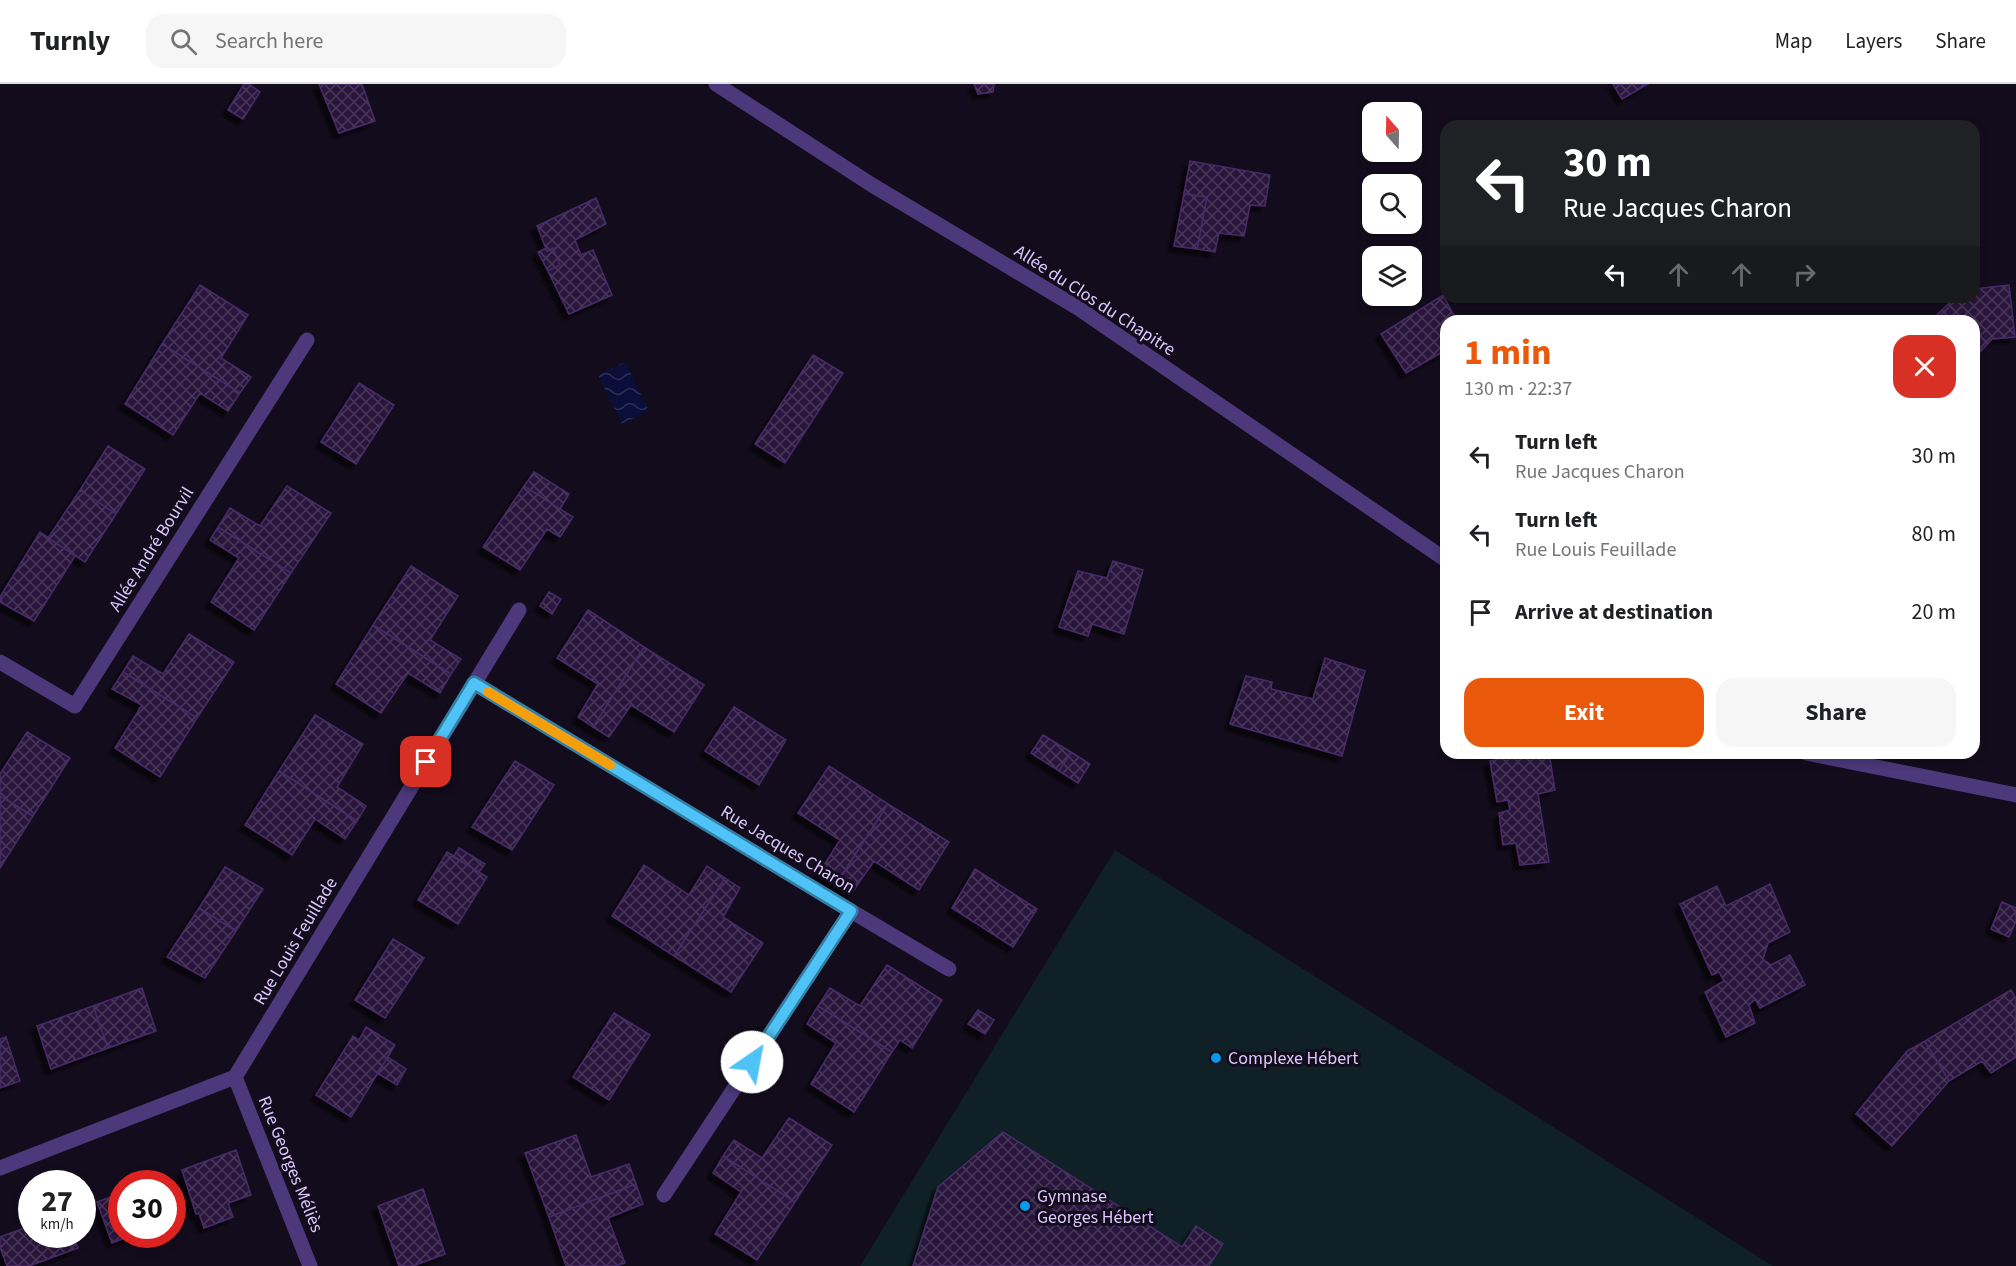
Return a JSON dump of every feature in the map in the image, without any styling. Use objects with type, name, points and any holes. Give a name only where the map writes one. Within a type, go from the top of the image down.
[{"type":"street","name":"Allée du Clos du Chapitre","points":[[716,84],[872,185],[1078,308],[1440,556]]},
{"type":"street","name":"Allée André Bourvil","points":[[0,663],[75,706],[307,340]]},
{"type":"street","name":"Rue Louis Feuillade","points":[[235,1077],[519,610]]},
{"type":"street","name":"Rue Jacques Charon","points":[[474,683],[851,911],[664,1195]]},
{"type":"street","points":[[1836,759],[2016,795]]},
{"type":"street","points":[[851,911],[949,969]]},
{"type":"street","points":[[0,1168],[235,1077]]},
{"type":"street","name":"Rue Georges Méliès","points":[[235,1077],[310,1266]]},
{"type":"shaded area","name":"Complexe Hébert","points":[[1115,850],[1773,1266],[860,1266]]},
{"type":"water","points":[[625,362],[649,411],[622,424],[598,375]]},
{"type":"building","points":[[244,84],[249,84],[260,92],[243,119],[228,110]]},
{"type":"building","points":[[319,84],[362,84],[375,121],[339,133]]},
{"type":"building","points":[[974,84],[994,84],[993,92],[978,94]]},
{"type":"building","points":[[1613,84],[1648,84],[1622,99]]},
{"type":"building","points":[[1190,161],[1270,175],[1265,206],[1250,205],[1244,236],[1219,233],[1215,252],[1197,249],[1207,197],[1184,194]]},
{"type":"building","points":[[1184,194],[1207,197],[1197,249],[1174,246]]},
{"type":"building","points":[[596,198],[606,224],[575,240],[581,255],[593,250],[612,295],[569,314],[548,271],[560,265],[553,248],[547,251],[537,226]]},
{"type":"building","points":[[546,248],[547,251],[553,248],[560,265],[548,271],[538,252]]},
{"type":"building","points":[[200,285],[248,315],[221,358],[251,377],[240,393],[162,344]]},
{"type":"building","points":[[2009,285],[2015,337],[1992,339],[1980,352],[1980,315],[1936,315],[1950,303],[1980,303],[1980,288]]},
{"type":"building","points":[[1440,297],[1440,303],[1447,303],[1454,315],[1440,315],[1440,353],[1406,373],[1381,334]]},
{"type":"building","points":[[162,344],[240,393],[228,411],[200,393],[173,435],[125,404]]},
{"type":"building","points":[[813,355],[843,373],[785,463],[755,444]]},
{"type":"building","points":[[359,383],[394,405],[356,464],[321,442]]},
{"type":"building","points":[[108,446],[145,469],[116,514],[80,490]]},
{"type":"building","points":[[534,472],[569,494],[560,509],[524,486]]},
{"type":"building","points":[[287,486],[331,513],[291,573],[218,527],[230,508],[260,526]]},
{"type":"building","points":[[524,486],[573,517],[560,537],[547,529],[520,570],[483,547]]},
{"type":"building","points":[[80,490],[116,514],[85,562],[48,538]]},
{"type":"building","points":[[218,527],[291,573],[254,630],[211,602],[239,558],[210,540]]},
{"type":"building","points":[[40,532],[75,556],[34,621],[0,602],[0,597]]},
{"type":"building","points":[[1113,561],[1143,570],[1124,634],[1092,624],[1088,636],[1059,627],[1078,571],[1107,578]]},
{"type":"building","points":[[411,566],[458,596],[430,640],[461,659],[451,674],[373,625]]},
{"type":"building","points":[[549,592],[561,599],[552,614],[540,606]]},
{"type":"building","points":[[588,610],[644,647],[593,727],[578,717],[598,684],[557,658]]},
{"type":"building","points":[[373,625],[451,674],[440,693],[408,673],[381,713],[336,684]]},
{"type":"building","points":[[189,634],[234,662],[197,718],[123,672],[133,656],[163,674]]},
{"type":"building","points":[[644,647],[704,685],[674,732],[631,705],[609,737],[593,727]]},
{"type":"building","points":[[1325,658],[1365,671],[1342,756],[1230,724],[1246,676],[1272,682],[1271,689],[1313,699]]},
{"type":"building","points":[[123,672],[197,718],[160,777],[115,748],[142,705],[112,689]]},
{"type":"building","points":[[734,707],[786,740],[759,785],[705,751]]},
{"type":"building","points":[[315,715],[363,744],[337,787],[366,806],[357,821],[279,771]]},
{"type":"building","points":[[27,732],[70,758],[33,816],[0,796],[0,774]]},
{"type":"building","points":[[1043,735],[1071,752],[1059,771],[1031,753]]},
{"type":"building","points":[[1071,752],[1090,764],[1078,783],[1059,771]]},
{"type":"building","points":[[1550,759],[1555,790],[1538,794],[1549,862],[1520,865],[1516,843],[1503,845],[1499,813],[1510,810],[1508,800],[1497,802],[1490,761]]},
{"type":"building","points":[[515,761],[554,785],[512,850],[472,827]]},
{"type":"building","points":[[829,766],[888,804],[836,884],[819,873],[840,840],[798,813]]},
{"type":"building","points":[[279,771],[357,821],[345,839],[315,819],[292,855],[245,825]]},
{"type":"building","points":[[0,796],[33,816],[0,868]]},
{"type":"building","points":[[888,804],[949,842],[919,890],[874,861],[851,894],[836,884]]},
{"type":"building","points":[[459,848],[485,864],[479,872],[453,857]]},
{"type":"building","points":[[447,852],[487,877],[458,924],[418,900]]},
{"type":"building","points":[[644,865],[689,895],[707,866],[725,878],[674,956],[612,916]]},
{"type":"building","points":[[225,867],[263,889],[236,931],[199,908]]},
{"type":"building","points":[[975,869],[1037,909],[1013,947],[952,908]]},
{"type":"building","points":[[725,878],[740,888],[723,917],[763,943],[731,992],[674,956]]},
{"type":"building","points":[[1770,884],[1790,932],[1768,943],[1763,959],[1771,965],[1790,955],[1805,985],[1760,1008],[1755,999],[1749,1005],[1755,1023],[1726,1037],[1705,992],[1724,981],[1719,972],[1712,975],[1680,904],[1717,886],[1726,906]]},
{"type":"building","points":[[2002,902],[2016,908],[2016,921],[2009,937],[1991,929]]},
{"type":"building","points":[[199,908],[236,931],[205,978],[167,957]]},
{"type":"building","points":[[393,939],[424,958],[385,1018],[355,1000]]},
{"type":"building","points":[[887,965],[942,1000],[912,1048],[900,1040],[892,1052],[818,1006],[830,988],[860,1006]]},
{"type":"building","points":[[142,988],[156,1031],[108,1048],[93,1006]]},
{"type":"building","points":[[2011,990],[2016,999],[2016,1057],[1991,1073],[1982,1061],[1949,1081],[1925,1041]]},
{"type":"building","points":[[93,1006],[108,1048],[51,1069],[37,1026]]},
{"type":"building","points":[[818,1006],[892,1052],[854,1112],[811,1084],[836,1043],[807,1024]]},
{"type":"building","points":[[978,1010],[994,1020],[985,1034],[968,1024]]},
{"type":"building","points":[[614,1013],[650,1035],[609,1100],[573,1077]]},
{"type":"building","points":[[366,1027],[395,1045],[351,1117],[316,1095],[353,1036],[359,1040]]},
{"type":"building","points":[[6,1037],[20,1081],[0,1088],[0,1039]]},
{"type":"building","points":[[1925,1041],[1949,1081],[1892,1146],[1856,1114],[1907,1051]]},
{"type":"building","points":[[388,1057],[406,1069],[397,1085],[377,1073]]},
{"type":"building","points":[[789,1118],[832,1145],[795,1202],[723,1156],[734,1140],[762,1158]]},
{"type":"building","name":"Gymnase Georges Hébert","points":[[1003,1132],[1182,1247],[1196,1226],[1223,1244],[1209,1266],[913,1266],[938,1187]]},
{"type":"building","points":[[576,1135],[591,1177],[629,1164],[636,1184],[549,1217],[525,1153]]},
{"type":"building","points":[[236,1150],[251,1195],[228,1203],[233,1217],[204,1228],[199,1213],[196,1214],[186,1183],[186,1170],[182,1170]]},
{"type":"building","points":[[723,1156],[795,1202],[757,1260],[715,1234],[741,1192],[713,1173]]},
{"type":"building","points":[[636,1184],[643,1204],[608,1218],[625,1263],[616,1266],[566,1266],[549,1217]]},
{"type":"building","points":[[423,1189],[445,1254],[413,1266],[399,1266],[378,1206]]},
{"type":"building","points":[[108,1198],[108,1232],[97,1202]]},
{"type":"building","points":[[18,1230],[18,1248],[78,1248],[29,1266],[7,1266],[0,1247],[0,1237]]},
{"type":"slow traffic","points":[[488,692],[610,765]]},
{"type":"place","name":"Complexe Hébert","points":[[1216,1058]]},
{"type":"place","name":"Gymnase Georges Hébert","points":[[1025,1206]]},
{"type":"route","points":[[426,762],[474,683],[851,911],[752,1062]]}]
